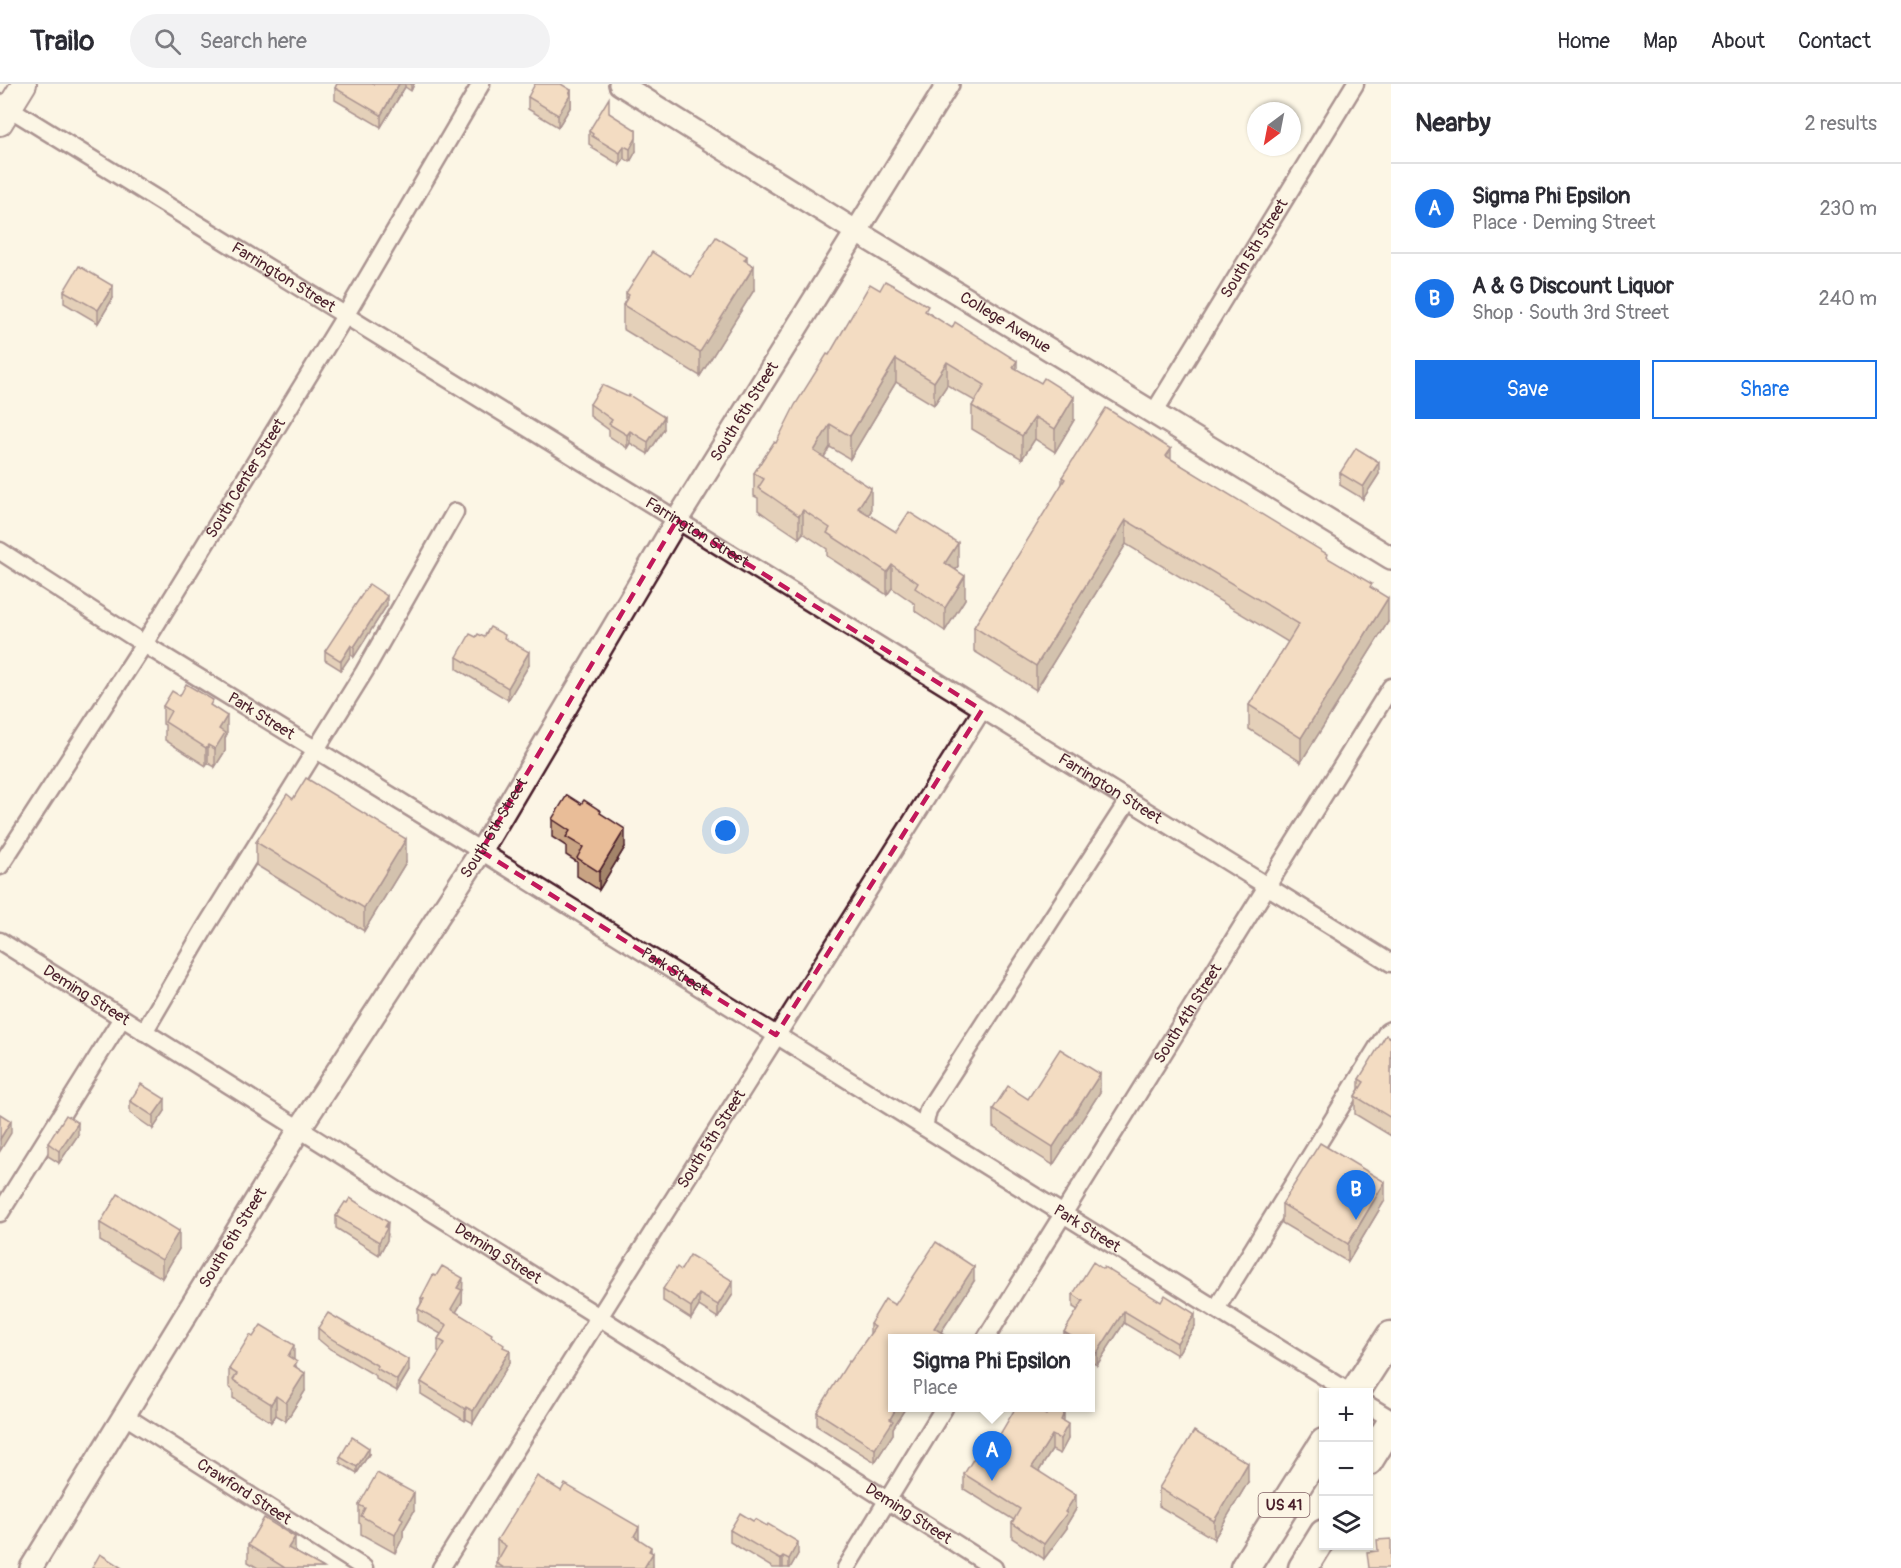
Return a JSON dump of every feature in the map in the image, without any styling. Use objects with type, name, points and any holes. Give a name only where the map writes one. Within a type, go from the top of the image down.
[{"type":"highway","points":[[1358,1388],[1391,1336]]},
{"type":"highway","points":[[1373,1453],[1391,1424]]},
{"type":"highway","name":"US 41","points":[[1245,1568],[1319,1449]]},
{"type":"highway","name":"US 41","points":[[1303,1568],[1319,1541]]},
{"type":"main road","points":[[3,111],[24,84]]},
{"type":"street","name":"South Center Street","points":[[0,866],[144,644],[345,316],[481,84]]},
{"type":"street","name":"College Avenue","points":[[620,84],[1153,414],[1391,558]]},
{"type":"street","name":"South 6th Street","points":[[31,1568],[300,1128],[480,851],[677,520],[948,84]]},
{"type":"street","name":"South 5th Street","points":[[1153,414],[1355,84]]},
{"type":"street","name":"Farrington Street","points":[[3,111],[345,316],[1391,963]]},
{"type":"street","points":[[144,1032],[364,672],[455,512]]},
{"type":"street","name":"Park Street","points":[[0,551],[144,644],[1343,1388]]},
{"type":"street","name":"South 4th Street","points":[[988,1334],[1391,687]]},
{"type":"street","name":"South 5th Street","points":[[441,1568],[982,710]]},
{"type":"street","points":[[924,1127],[928,1110],[1128,801]]},
{"type":"street","name":"Deming Street","points":[[0,941],[300,1128],[994,1568]]},
{"type":"street","points":[[0,1213],[122,1018]]},
{"type":"street","points":[[1216,1309],[1387,1032],[1391,1030]]},
{"type":"street","points":[[1373,1408],[1391,1419]]},
{"type":"street","points":[[846,1568],[941,1412]]},
{"type":"street","name":"Crawford Street","points":[[125,1416],[364,1568]]},
{"type":"highlighted area","points":[[677,520],[982,710],[776,1035],[481,851]]},
{"type":"building","points":[[337,84],[399,84],[381,115],[335,88]]},
{"type":"building","points":[[535,84],[561,84],[571,90],[569,93],[571,94],[558,115],[528,97]]},
{"type":"building","points":[[609,98],[609,113],[636,130],[636,138],[630,149],[624,146],[620,153],[592,136],[593,134],[589,131]]},
{"type":"building","points":[[716,237],[747,256],[744,260],[754,266],[700,352],[623,305],[629,295],[626,293],[652,252],[691,277]]},
{"type":"building","points":[[79,266],[113,286],[98,310],[64,291]]},
{"type":"building","points":[[885,281],[928,306],[925,311],[952,328],[955,322],[1017,361],[1013,367],[1041,383],[1044,378],[1074,397],[1055,429],[1035,417],[1022,436],[972,406],[985,385],[947,362],[934,382],[896,359],[850,436],[830,424],[814,451],[871,488],[858,508],[896,532],[909,512],[958,543],[945,563],[965,576],[945,608],[915,588],[918,583],[892,565],[887,572],[827,533],[830,528],[803,510],[799,516],[758,488],[764,479],[754,473],[774,442],[776,443],[795,405],[827,354],[829,355],[870,284],[880,290]]},
{"type":"building","points":[[602,385],[628,397],[629,395],[664,417],[648,442],[630,431],[627,435],[609,424],[612,420],[590,404]]},
{"type":"building","points":[[1106,408],[1171,449],[1166,456],[1327,554],[1326,557],[1372,584],[1370,587],[1388,598],[1301,738],[1249,705],[1299,624],[1126,520],[1036,666],[974,627],[1065,479],[1062,477]]},
{"type":"building","points":[[1356,448],[1379,462],[1363,487],[1340,473]]},
{"type":"building","points":[[369,584],[387,596],[354,647],[351,645],[341,661],[325,651]]},
{"type":"building","points":[[490,627],[529,652],[508,688],[457,657],[470,634],[484,637]]},
{"type":"building","points":[[186,684],[213,700],[210,705],[227,716],[219,729],[225,733],[215,749],[208,745],[206,748],[165,722],[171,711],[163,706],[172,691],[180,696]]},
{"type":"building","points":[[306,778],[406,839],[364,908],[256,842],[287,794],[293,799]]},
{"type":"building","points":[[567,795],[581,804],[584,800],[625,829],[599,872],[577,858],[583,847],[566,837],[570,831],[552,819]]},
{"type":"building","points":[[1386,1035],[1391,1038],[1391,1118],[1355,1096],[1364,1082],[1359,1079]]},
{"type":"building","points":[[1060,1049],[1100,1074],[1053,1147],[993,1109],[1008,1086],[1028,1099]]},
{"type":"building","points":[[141,1084],[165,1099],[153,1116],[130,1101]]},
{"type":"building","points":[[0,1114],[11,1121],[0,1139]]},
{"type":"building","points":[[66,1115],[78,1123],[59,1151],[48,1143]]},
{"type":"building","points":[[1320,1143],[1385,1182],[1348,1244],[1282,1204]]},
{"type":"building","points":[[118,1194],[179,1231],[162,1260],[100,1223]]},
{"type":"building","points":[[350,1198],[388,1222],[379,1242],[336,1216]]},
{"type":"building","points":[[936,1242],[974,1267],[934,1328],[944,1334],[888,1334],[888,1412],[894,1412],[890,1419],[893,1421],[875,1449],[817,1412],[849,1361],[875,1327],[870,1324],[885,1299],[895,1305]]},
{"type":"building","points":[[690,1255],[733,1281],[718,1305],[699,1294],[691,1307],[663,1289],[677,1267],[681,1270]]},
{"type":"building","points":[[1093,1262],[1161,1302],[1165,1295],[1195,1314],[1177,1343],[1124,1311],[1097,1353],[1095,1352],[1095,1334],[1064,1332],[1083,1301],[1073,1294]]},
{"type":"building","points":[[442,1266],[463,1278],[457,1288],[462,1290],[451,1309],[492,1334],[491,1336],[504,1345],[503,1347],[510,1350],[473,1411],[466,1407],[465,1409],[421,1382],[445,1343],[438,1339],[447,1325],[418,1309],[433,1275],[436,1276]]},
{"type":"building","points":[[328,1313],[409,1360],[397,1380],[318,1328]]},
{"type":"building","points":[[261,1325],[294,1345],[288,1356],[297,1362],[294,1366],[305,1373],[286,1403],[276,1396],[271,1404],[233,1380],[237,1374],[229,1369],[250,1335],[253,1337]]},
{"type":"building","points":[[1013,1412],[1041,1412],[1046,1415],[1048,1412],[1064,1413],[1061,1420],[1068,1424],[1060,1439],[1052,1435],[1032,1467],[1076,1495],[1065,1512],[1067,1513],[1044,1544],[1012,1523],[1020,1509],[964,1474],[986,1438],[995,1443]]},
{"type":"building","points":[[1194,1431],[1248,1463],[1214,1521],[1159,1488]]},
{"type":"building","points":[[352,1437],[369,1448],[357,1467],[340,1457]]},
{"type":"building","points":[[377,1473],[414,1493],[400,1517],[403,1519],[395,1535],[361,1516],[365,1508],[359,1505]]},
{"type":"building","points":[[537,1476],[561,1491],[565,1484],[639,1527],[634,1536],[651,1547],[649,1551],[653,1553],[644,1568],[504,1568],[496,1563],[506,1546],[497,1540]]},
{"type":"building","points":[[740,1513],[753,1521],[755,1519],[767,1526],[768,1524],[798,1542],[789,1559],[783,1556],[781,1560],[730,1530]]},
{"type":"building","points":[[264,1518],[295,1537],[288,1548],[324,1568],[285,1568],[248,1545]]},
{"type":"building","points":[[1391,1539],[1391,1568],[1369,1568],[1367,1552],[1378,1551],[1377,1540]]},
{"type":"building","points":[[100,1554],[122,1568],[92,1568]]},
{"type":"place","name":"A & G Discount Liquor","points":[[1356,1220]]},
{"type":"place","name":"Sigma Phi Epsilon","points":[[992,1481]]}]
